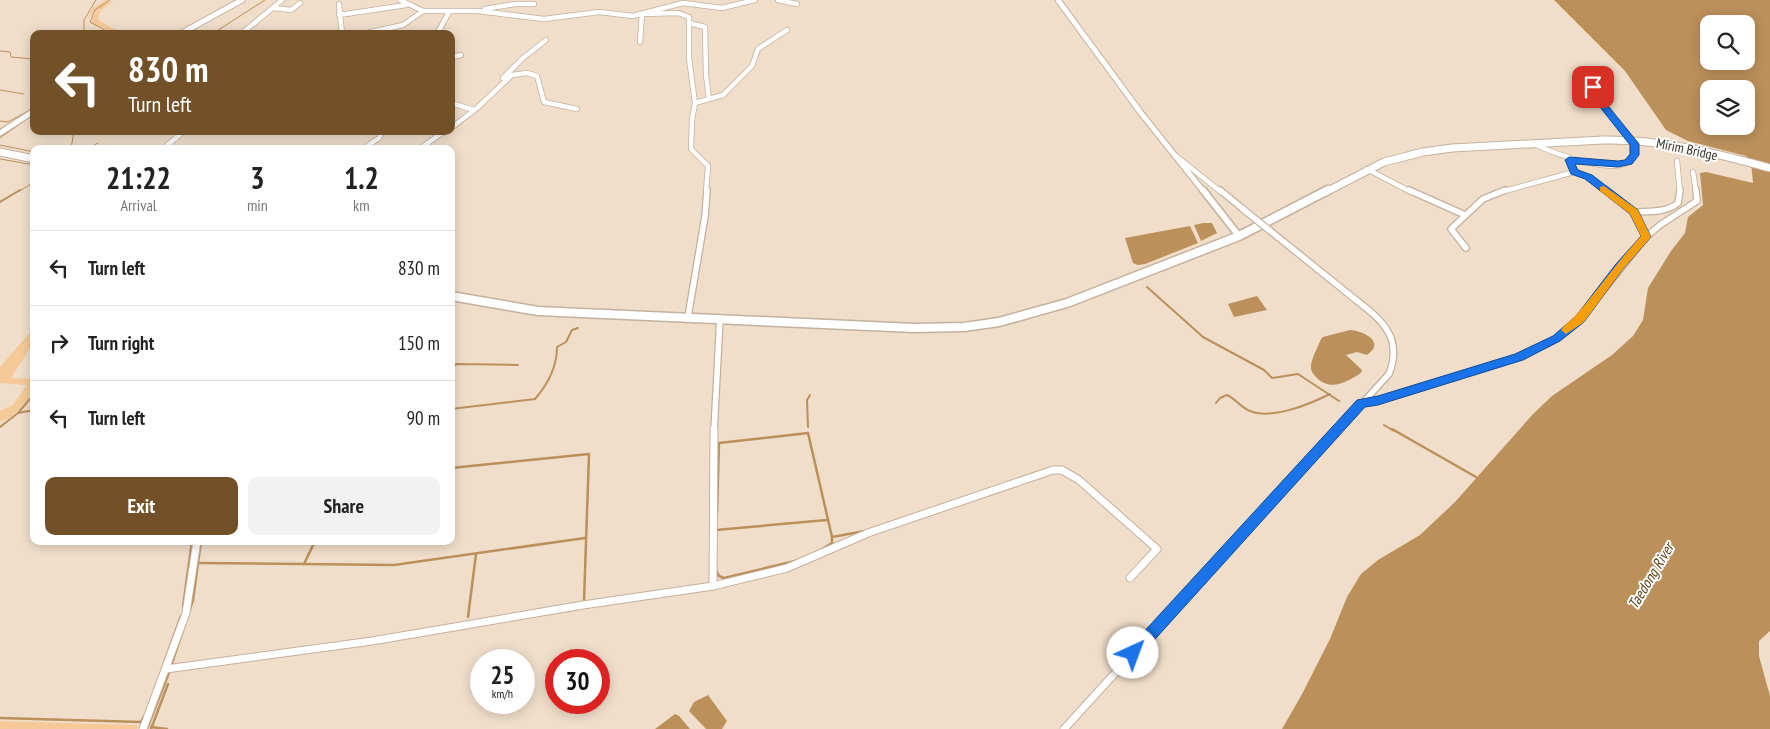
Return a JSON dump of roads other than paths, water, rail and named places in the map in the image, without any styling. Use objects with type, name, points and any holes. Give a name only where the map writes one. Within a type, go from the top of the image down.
[{"type":"main road","name":"Mirim Bridge","points":[[455,297],[495,306],[538,311],[914,328],[964,326],[1000,322],[1066,303],[1239,236],[1367,169],[1384,162],[1422,152],[1452,148],[1622,139],[1657,142],[1770,168]]},
{"type":"main road","points":[[0,152],[30,158]]},
{"type":"street","points":[[188,30],[242,0]]},
{"type":"street","points":[[246,30],[282,0]]},
{"type":"street","points":[[400,0],[423,11],[478,11],[516,14],[537,19],[599,12],[627,16],[678,13],[689,17],[689,58],[695,103],[692,120],[691,149],[708,166],[709,170],[706,181],[705,216],[688,317]]},
{"type":"street","points":[[642,14],[677,4],[722,8],[755,0]]},
{"type":"street","points":[[778,0],[796,4]]},
{"type":"street","points":[[1058,0],[1141,113],[1239,236]]},
{"type":"street","points":[[273,8],[291,10],[300,3]]},
{"type":"street","points":[[339,4],[341,30]]},
{"type":"street","points":[[339,16],[406,4]]},
{"type":"street","points":[[478,11],[515,4],[534,4]]},
{"type":"street","points":[[380,30],[403,25],[423,11]]},
{"type":"street","points":[[439,30],[449,12]]},
{"type":"street","points":[[640,42],[642,14]]},
{"type":"street","points":[[689,23],[705,27],[709,99]]},
{"type":"street","points":[[695,103],[723,96],[752,66],[754,54],[758,48],[787,30]]},
{"type":"street","points":[[455,125],[490,96],[523,58],[546,40]]},
{"type":"street","points":[[455,56],[461,55]]},
{"type":"street","points":[[502,80],[509,76],[531,74],[537,76],[540,93],[544,102],[577,109]]},
{"type":"street","points":[[1535,144],[1546,152],[1569,160],[1618,164],[1628,162],[1635,155],[1635,144],[1630,136],[1593,92],[1598,75]]},
{"type":"street","points":[[455,104],[474,110]]},
{"type":"street","points":[[0,133],[30,114]]},
{"type":"street","points":[[168,145],[179,135]]},
{"type":"street","points":[[368,145],[381,135]]},
{"type":"street","points":[[423,145],[438,135]]},
{"type":"street","points":[[1064,729],[1389,374],[1395,364],[1396,354],[1390,333],[1381,322],[1175,154]]},
{"type":"street","points":[[1569,160],[1574,172]]},
{"type":"street","points":[[1634,212],[1657,211],[1673,207],[1678,203],[1680,195],[1678,161]]},
{"type":"street","points":[[1367,169],[1403,188],[1465,215]]},
{"type":"street","points":[[1466,248],[1451,229],[1483,199],[1492,194],[1574,172],[1588,177],[1634,212],[1646,237]]},
{"type":"street","points":[[1362,403],[1378,400],[1519,357],[1556,338],[1580,319],[1646,237],[1660,225],[1692,206],[1697,200],[1693,172]]},
{"type":"street","points":[[713,586],[714,438],[720,318]]},
{"type":"street","points":[[166,669],[372,641],[583,605],[713,586],[787,568],[868,533],[1054,470],[1062,470],[1079,480],[1157,549],[1130,578]]},
{"type":"street","points":[[143,729],[186,613],[196,545]]},
{"type":"water","name":"Taedong River","points":[[1554,0],[1770,0],[1770,631],[1759,641],[1759,656],[1770,696],[1770,729],[1282,729],[1330,639],[1347,597],[1361,574],[1378,560],[1420,535],[1455,502],[1533,414],[1552,396],[1612,355],[1633,336],[1643,320],[1648,288],[1671,251],[1685,233],[1688,217],[1703,205],[1700,173],[1706,172],[1753,183],[1751,161],[1746,156],[1688,141],[1666,130],[1625,71]]},
{"type":"water","points":[[1212,223],[1217,233],[1201,241],[1194,225]]},
{"type":"water","points":[[1190,226],[1198,243],[1145,264],[1138,265],[1133,263],[1125,238]]},
{"type":"water","points":[[1257,296],[1267,310],[1234,317],[1228,304]]},
{"type":"water","points":[[1350,330],[1367,335],[1374,342],[1372,350],[1367,355],[1357,352],[1346,355],[1362,370],[1361,373],[1340,384],[1323,383],[1314,374],[1311,367],[1321,339]]},
{"type":"water","points":[[708,695],[727,721],[722,729],[706,729],[689,711],[694,702]]},
{"type":"water","points":[[675,714],[690,729],[655,729]]},
{"type":"waterway","points":[[84,30],[84,20],[96,0]]},
{"type":"waterway","points":[[105,30],[90,22],[95,10],[110,0]]},
{"type":"waterway","points":[[218,30],[265,0]]},
{"type":"waterway","points":[[0,51],[10,52],[11,57],[30,59]]},
{"type":"waterway","points":[[0,90],[24,94]]},
{"type":"waterway","points":[[0,121],[8,122],[30,110]]},
{"type":"waterway","points":[[22,121],[30,117]]},
{"type":"waterway","points":[[0,129],[18,120]]},
{"type":"waterway","points":[[0,138],[24,121]]},
{"type":"waterway","points":[[72,145],[73,135]]},
{"type":"waterway","points":[[0,145],[30,151]]},
{"type":"waterway","points":[[0,159],[30,164]]},
{"type":"waterway","points":[[18,192],[30,184]]},
{"type":"waterway","points":[[0,202],[20,190]]},
{"type":"waterway","points":[[1147,287],[1203,337],[1264,370],[1272,378],[1298,374],[1329,394]]},
{"type":"waterway","points":[[455,409],[535,399],[551,375],[557,347],[566,342],[572,330],[578,328]]},
{"type":"waterway","points":[[455,365],[518,365]]},
{"type":"waterway","points":[[1216,403],[1220,398],[1227,395],[1247,410],[1269,414],[1291,410],[1329,394]]},
{"type":"waterway","points":[[1329,394],[1339,401]]},
{"type":"waterway","points":[[808,427],[807,400],[810,395]]},
{"type":"waterway","points":[[18,413],[30,399]]},
{"type":"waterway","points":[[18,413],[30,411]]},
{"type":"waterway","points":[[0,427],[18,413]]},
{"type":"waterway","points":[[1384,425],[1394,431]]},
{"type":"waterway","points":[[1392,429],[1476,477]]},
{"type":"waterway","points":[[717,513],[719,443],[808,433],[832,537]]},
{"type":"waterway","points":[[455,468],[589,454],[584,601]]},
{"type":"waterway","points":[[716,530],[827,520]]},
{"type":"waterway","points":[[832,537],[865,531]]},
{"type":"waterway","points":[[822,549],[832,543],[832,537]]},
{"type":"waterway","points":[[198,563],[394,565],[585,538]]},
{"type":"waterway","points":[[183,607],[191,545]]},
{"type":"waterway","points":[[198,563],[200,545]]},
{"type":"waterway","points":[[304,564],[313,545]]},
{"type":"waterway","points":[[468,617],[476,554]]},
{"type":"waterway","points":[[716,570],[719,576],[724,578],[795,561]]},
{"type":"waterway","points":[[171,666],[193,600],[198,563]]},
{"type":"waterway","points":[[164,663],[181,616]]},
{"type":"waterway","points":[[147,729],[170,670]]},
{"type":"waterway","points":[[152,727],[168,684]]},
{"type":"waterway","points":[[0,718],[141,722],[144,716]]},
{"type":"waterway","points":[[152,727],[167,729]]}]
